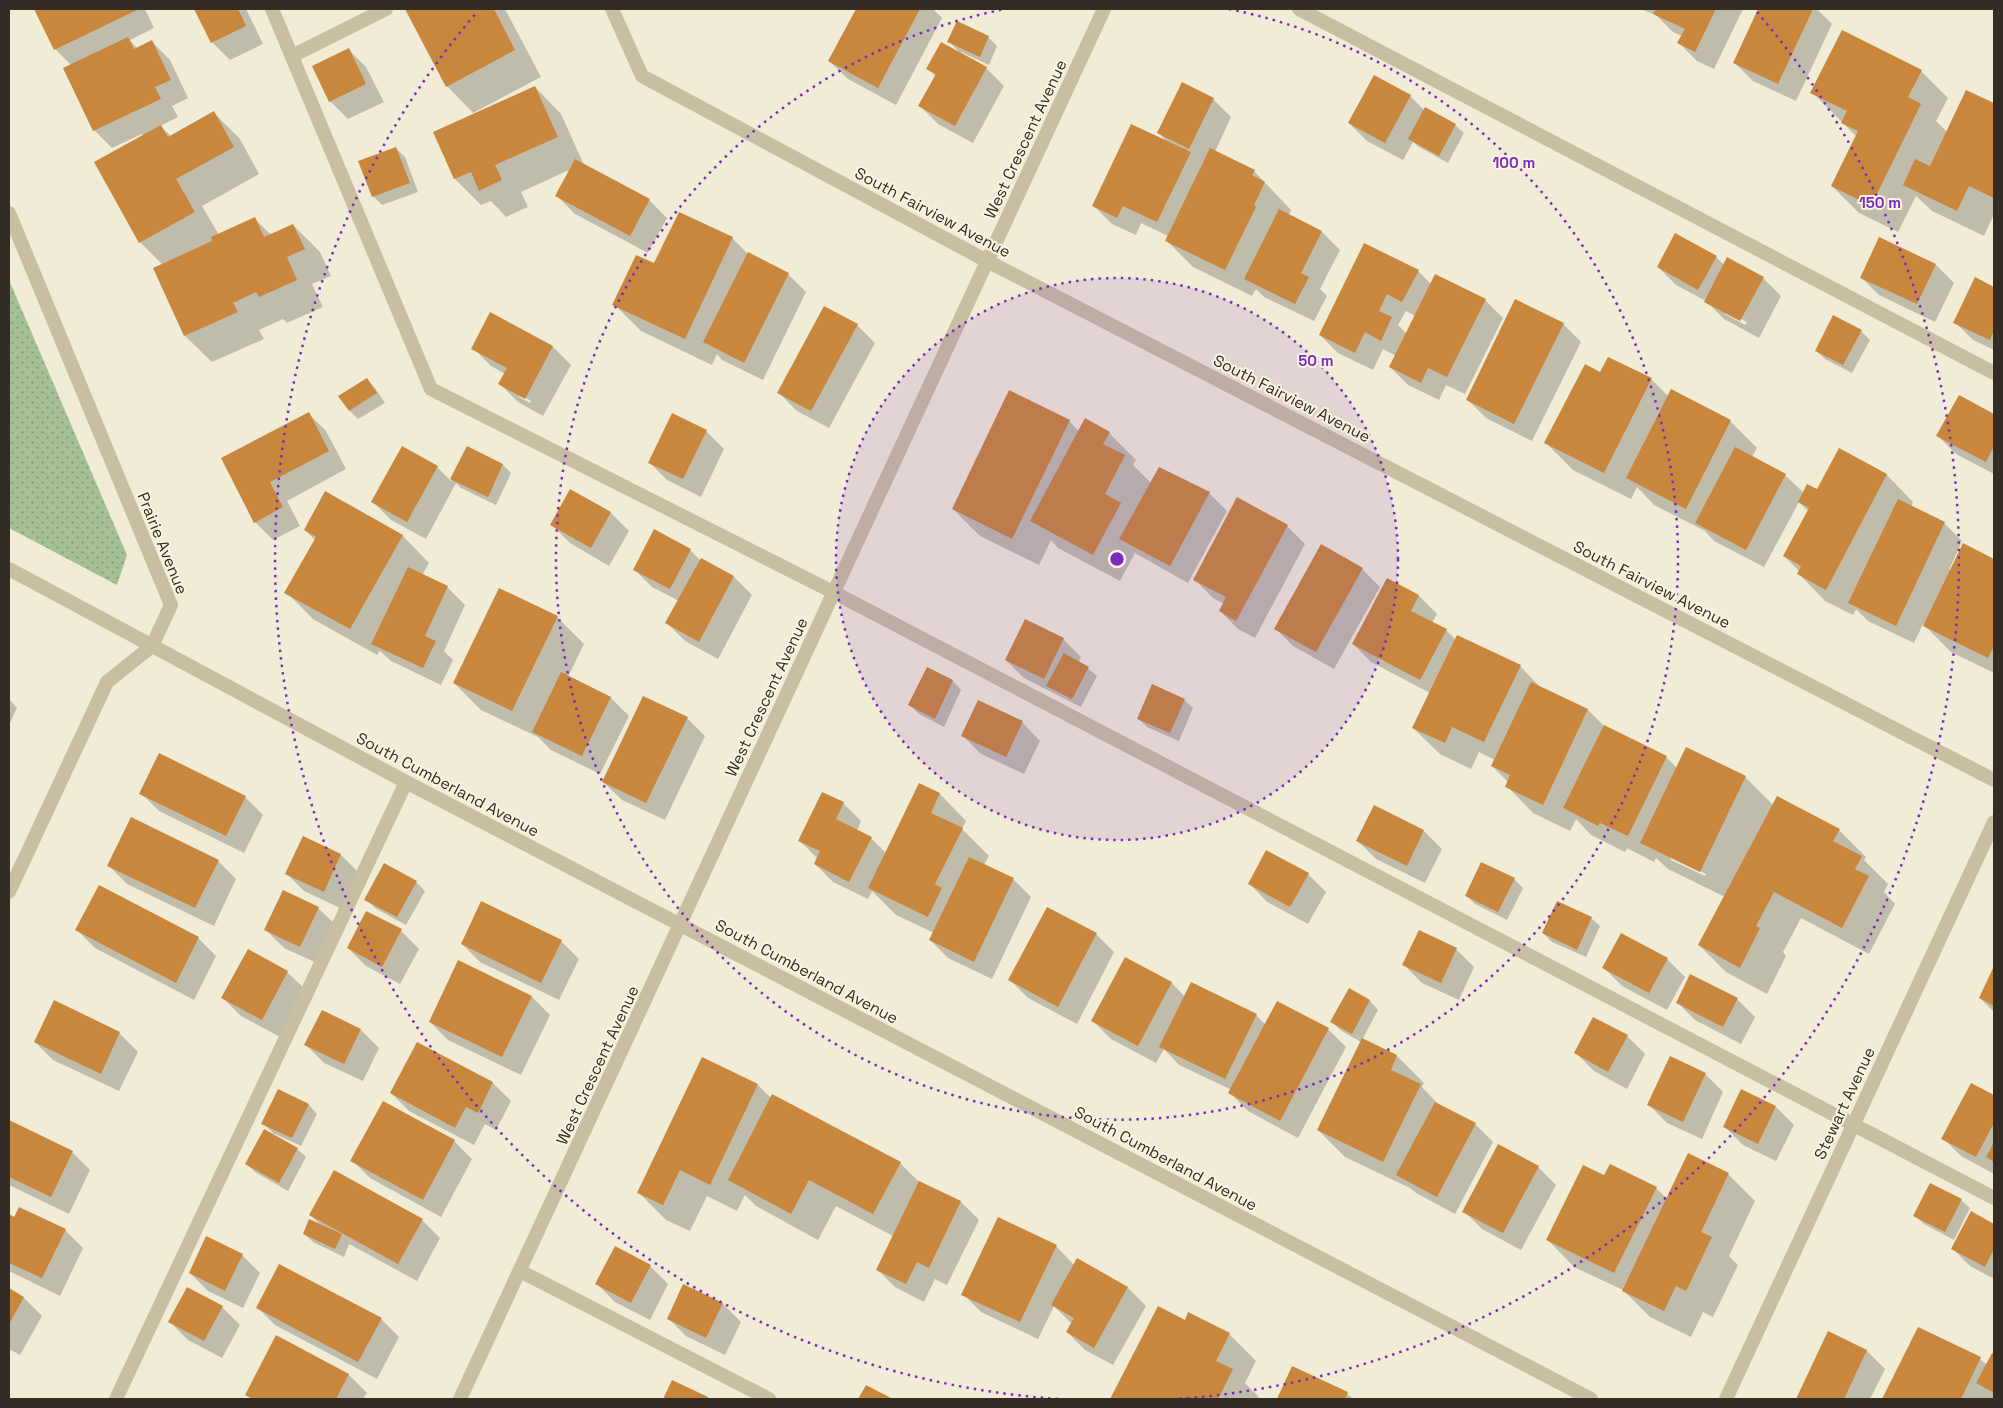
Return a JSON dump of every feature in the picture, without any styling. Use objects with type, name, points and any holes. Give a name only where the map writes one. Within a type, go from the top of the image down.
[{"type":"street","points":[[272,9],[430,390],[833,592],[1994,1198]]},
{"type":"street","points":[[292,56],[386,9]]},
{"type":"street","name":"South Fairview Avenue","points":[[612,9],[642,76],[987,261],[1994,780]]},
{"type":"street","name":"West Crescent Avenue","points":[[460,1399],[1104,9]]},
{"type":"street","points":[[1299,9],[1994,373]]},
{"type":"street","name":"Prairie Avenue","points":[[9,213],[171,605],[152,646],[107,682],[9,892]]},
{"type":"street","name":"South Cumberland Avenue","points":[[9,569],[406,782],[1591,1399]]},
{"type":"street","points":[[116,1399],[406,782]]},
{"type":"street","name":"Stewart Avenue","points":[[1726,1399],[1994,822]]},
{"type":"street","points":[[520,1271],[769,1399]]},
{"type":"green space","points":[[9,280],[127,555],[117,585],[9,528]]},
{"type":"building","points":[[34,9],[139,9],[54,50]]},
{"type":"building","points":[[194,9],[238,9],[246,26],[211,43]]},
{"type":"building","points":[[405,9],[494,9],[515,50],[446,87]]},
{"type":"building","points":[[856,9],[920,9],[878,88],[828,61]]},
{"type":"building","points":[[1656,9],[1716,9],[1695,52],[1677,43],[1685,29],[1653,14]]},
{"type":"building","points":[[1758,9],[1813,9],[1778,84],[1733,63]]},
{"type":"building","points":[[957,21],[989,36],[980,57],[947,42]]},
{"type":"building","points":[[1842,30],[1922,70],[1908,97],[1921,104],[1871,206],[1831,186],[1858,131],[1841,123],[1847,111],[1810,93]]},
{"type":"building","points":[[128,37],[134,49],[152,40],[171,80],[155,87],[161,99],[93,131],[63,68]]},
{"type":"building","points":[[941,42],[987,67],[955,126],[918,106],[936,74],[926,69]]},
{"type":"building","points":[[349,48],[366,84],[329,102],[312,66]]},
{"type":"building","points":[[1374,75],[1411,95],[1385,143],[1348,123]]},
{"type":"building","points":[[1182,82],[1214,98],[1189,149],[1157,133]]},
{"type":"building","points":[[535,86],[558,137],[495,165],[502,180],[479,191],[471,172],[454,179],[433,132]]},
{"type":"building","points":[[1966,90],[1994,103],[1994,198],[1969,186],[1957,211],[1903,185],[1915,159],[1930,166]]},
{"type":"building","points":[[1425,107],[1456,124],[1439,156],[1408,139]]},
{"type":"building","points":[[214,111],[234,147],[176,179],[195,212],[139,243],[94,162],[161,125],[168,137]]},
{"type":"building","points":[[1131,124],[1191,152],[1157,222],[1123,206],[1117,218],[1092,206]]},
{"type":"building","points":[[396,147],[410,183],[372,197],[358,161]]},
{"type":"building","points":[[1210,148],[1255,170],[1252,175],[1265,182],[1254,205],[1256,207],[1225,270],[1165,241]]},
{"type":"building","points":[[575,159],[650,199],[630,236],[555,196]]},
{"type":"building","points":[[1279,209],[1322,231],[1301,273],[1309,277],[1295,304],[1244,279]]},
{"type":"building","points":[[679,212],[733,237],[685,339],[612,305],[636,255],[654,263]]},
{"type":"building","points":[[255,217],[264,237],[293,224],[305,249],[287,257],[297,280],[259,297],[256,292],[233,303],[238,312],[184,336],[153,268],[212,241],[211,237]]},
{"type":"building","points":[[1675,233],[1717,256],[1698,290],[1657,267]]},
{"type":"building","points":[[1879,237],[1936,264],[1917,304],[1860,278]]},
{"type":"building","points":[[1364,243],[1419,270],[1402,302],[1387,294],[1379,311],[1392,317],[1381,341],[1365,332],[1355,353],[1319,335]]},
{"type":"building","points":[[748,252],[789,273],[744,363],[703,342]]},
{"type":"building","points":[[1727,257],[1764,277],[1740,321],[1704,302]]},
{"type":"building","points":[[1435,274],[1486,299],[1447,377],[1428,368],[1421,383],[1389,367]]},
{"type":"building","points":[[1975,277],[1994,287],[1994,330],[1990,340],[1953,323]]},
{"type":"building","points":[[1515,299],[1564,323],[1514,424],[1466,400]]},
{"type":"building","points":[[824,306],[858,324],[811,411],[777,393]]},
{"type":"building","points":[[490,312],[553,346],[525,399],[498,384],[507,368],[471,349]]},
{"type":"building","points":[[1833,315],[1862,330],[1843,365],[1815,351]]},
{"type":"building","points":[[1608,357],[1652,378],[1604,473],[1544,443],[1585,364],[1600,372]]},
{"type":"building","points":[[367,378],[377,393],[349,411],[338,396]]},
{"type":"building","points":[[1671,389],[1731,420],[1686,509],[1626,478]]},
{"type":"building","points":[[1009,390],[1070,420],[1012,539],[952,509]]},
{"type":"building","points":[[1959,395],[1994,414],[1994,446],[1986,462],[1936,436]]},
{"type":"building","points":[[309,412],[329,451],[270,482],[283,507],[254,523],[221,458]]},
{"type":"building","points":[[672,413],[707,430],[683,479],[648,463]]},
{"type":"building","points":[[1085,418],[1110,432],[1103,444],[1125,455],[1105,494],[1121,503],[1093,555],[1030,521]]},
{"type":"building","points":[[402,446],[438,466],[407,522],[371,502]]},
{"type":"building","points":[[467,446],[503,464],[488,497],[450,479]]},
{"type":"building","points":[[1735,447],[1786,474],[1746,550],[1695,523]]},
{"type":"building","points":[[1839,448],[1887,474],[1826,590],[1797,574],[1801,566],[1783,556],[1809,508],[1798,502],[1807,484],[1817,489]]},
{"type":"building","points":[[1159,467],[1210,492],[1170,566],[1119,539]]},
{"type":"building","points":[[570,489],[611,512],[591,548],[550,525]]},
{"type":"building","points":[[325,491],[403,535],[350,629],[284,593],[316,537],[304,530]]},
{"type":"building","points":[[1237,497],[1288,525],[1236,621],[1219,611],[1226,597],[1193,580]]},
{"type":"building","points":[[1898,499],[1945,522],[1896,626],[1848,603]]},
{"type":"building","points":[[654,529],[691,549],[670,589],[633,570]]},
{"type":"building","points":[[1963,543],[1994,559],[1994,646],[1988,658],[1923,626]]},
{"type":"building","points":[[1321,544],[1363,568],[1316,652],[1274,629]]},
{"type":"building","points":[[701,558],[734,576],[699,642],[665,623]]},
{"type":"building","points":[[408,567],[448,586],[425,636],[436,641],[423,668],[371,644]]},
{"type":"building","points":[[1387,578],[1419,595],[1411,611],[1447,629],[1420,680],[1352,644]]},
{"type":"building","points":[[499,588],[558,616],[512,711],[453,683]]},
{"type":"building","points":[[1025,619],[1064,638],[1044,679],[1005,660]]},
{"type":"building","points":[[1457,635],[1521,665],[1484,742],[1452,727],[1445,743],[1412,728]]},
{"type":"building","points":[[1064,653],[1089,667],[1072,699],[1046,686]]},
{"type":"building","points":[[927,667],[953,680],[935,719],[908,705]]},
{"type":"building","points":[[561,672],[611,697],[582,756],[532,732]]},
{"type":"building","points":[[1531,682],[1588,709],[1543,805],[1505,787],[1510,775],[1491,766]]},
{"type":"building","points":[[1152,684],[1185,699],[1170,733],[1137,719]]},
{"type":"building","points":[[643,696],[688,717],[646,803],[602,782]]},
{"type":"building","points":[[978,700],[1023,721],[1006,757],[961,736]]},
{"type":"building","points":[[1604,725],[1667,756],[1628,836],[1600,823],[1598,826],[1563,808]]},
{"type":"building","points":[[1686,747],[1746,776],[1700,872],[1640,843]]},
{"type":"building","points":[[159,753],[246,796],[226,836],[139,794]]},
{"type":"building","points":[[919,783],[940,793],[931,813],[963,828],[935,884],[942,888],[928,917],[868,888]]},
{"type":"building","points":[[822,792],[844,802],[836,819],[872,837],[849,882],[814,864],[820,851],[798,841]]},
{"type":"building","points":[[1777,796],[1840,829],[1833,841],[1862,856],[1855,869],[1869,876],[1842,928],[1774,892],[1756,926],[1760,928],[1740,968],[1698,945]]},
{"type":"building","points":[[1374,805],[1424,830],[1407,866],[1356,841]]},
{"type":"building","points":[[131,817],[219,860],[195,908],[107,866]]},
{"type":"building","points":[[303,836],[341,854],[324,892],[285,874]]},
{"type":"building","points":[[1266,850],[1309,873],[1290,907],[1248,884]]},
{"type":"building","points":[[969,857],[1014,878],[974,962],[929,940]]},
{"type":"building","points":[[1481,862],[1515,878],[1498,912],[1465,896]]},
{"type":"building","points":[[384,863],[417,881],[397,917],[364,900]]},
{"type":"building","points":[[99,885],[199,937],[176,983],[75,930]]},
{"type":"building","points":[[283,890],[319,907],[300,947],[264,930]]},
{"type":"building","points":[[481,901],[562,940],[541,983],[461,944]]},
{"type":"building","points":[[1557,901],[1592,917],[1577,950],[1542,933]]},
{"type":"building","points":[[1047,907],[1097,933],[1058,1007],[1008,980]]},
{"type":"building","points":[[366,911],[402,929],[382,967],[347,948]]},
{"type":"building","points":[[1419,930],[1457,948],[1441,983],[1402,965]]},
{"type":"building","points":[[1621,933],[1668,958],[1649,993],[1602,968]]},
{"type":"building","points":[[248,949],[288,971],[262,1020],[221,998]]},
{"type":"building","points":[[1125,957],[1172,982],[1138,1046],[1091,1021]]},
{"type":"building","points":[[458,960],[532,996],[502,1057],[429,1022]]},
{"type":"building","points":[[1994,966],[1994,1006],[1979,998]]},
{"type":"building","points":[[1690,974],[1738,998],[1723,1027],[1676,1003]]},
{"type":"building","points":[[1191,982],[1257,1014],[1225,1079],[1159,1047]]},
{"type":"building","points":[[1349,988],[1370,1000],[1352,1034],[1330,1022]]},
{"type":"building","points":[[54,1000],[120,1032],[101,1074],[34,1042]]},
{"type":"building","points":[[1277,1001],[1329,1028],[1280,1121],[1228,1093]]},
{"type":"building","points":[[322,1010],[361,1029],[344,1064],[304,1045]]},
{"type":"building","points":[[1593,1017],[1628,1035],[1608,1072],[1574,1053]]},
{"type":"building","points":[[1362,1038],[1397,1055],[1391,1070],[1421,1084],[1383,1162],[1317,1130]]},
{"type":"building","points":[[417,1042],[493,1082],[478,1113],[466,1107],[455,1128],[390,1093]]},
{"type":"building","points":[[1670,1056],[1706,1073],[1683,1122],[1647,1105]]},
{"type":"building","points":[[702,1057],[758,1084],[710,1185],[680,1170],[663,1205],[637,1193]]},
{"type":"building","points":[[1971,1083],[1994,1095],[1994,1123],[1976,1157],[1941,1139]]},
{"type":"building","points":[[278,1089],[309,1104],[292,1138],[261,1124]]},
{"type":"building","points":[[1741,1089],[1776,1106],[1758,1144],[1723,1127]]},
{"type":"building","points":[[772,1094],[901,1162],[873,1214],[809,1180],[791,1214],[728,1180]]},
{"type":"building","points":[[383,1101],[455,1140],[423,1200],[350,1161]]},
{"type":"building","points":[[1435,1102],[1476,1123],[1437,1197],[1396,1175]]},
{"type":"building","points":[[9,1120],[73,1151],[51,1197],[9,1177]]},
{"type":"building","points":[[264,1129],[298,1148],[279,1183],[245,1164]]},
{"type":"building","points":[[1994,1142],[1994,1162],[1986,1157]]},
{"type":"building","points":[[1498,1144],[1539,1166],[1503,1233],[1462,1212]]},
{"type":"building","points":[[1688,1153],[1729,1173],[1701,1232],[1712,1237],[1686,1291],[1676,1286],[1664,1311],[1622,1291]]},
{"type":"building","points":[[1610,1164],[1657,1187],[1614,1273],[1546,1240],[1583,1165],[1604,1175]]},
{"type":"building","points":[[334,1170],[423,1219],[398,1264],[309,1215]]},
{"type":"building","points":[[919,1181],[961,1201],[929,1268],[917,1262],[906,1284],[876,1270]]},
{"type":"building","points":[[1930,1183],[1962,1199],[1945,1232],[1913,1216]]},
{"type":"building","points":[[19,1207],[66,1229],[42,1278],[9,1263],[9,1214],[14,1217]]},
{"type":"building","points":[[1971,1211],[1994,1224],[1994,1249],[1985,1267],[1951,1249]]},
{"type":"building","points":[[998,1217],[1057,1245],[1020,1322],[961,1295]]},
{"type":"building","points":[[309,1219],[342,1234],[335,1249],[303,1234]]},
{"type":"building","points":[[206,1236],[243,1254],[225,1291],[189,1273]]},
{"type":"building","points":[[615,1246],[651,1265],[631,1303],[595,1284]]},
{"type":"building","points":[[1077,1258],[1128,1287],[1094,1348],[1066,1332],[1074,1318],[1051,1305]]},
{"type":"building","points":[[279,1264],[382,1318],[358,1362],[256,1308]]},
{"type":"building","points":[[683,1284],[723,1303],[706,1338],[667,1319]]},
{"type":"building","points":[[187,1287],[223,1306],[204,1341],[168,1322]]},
{"type":"building","points":[[9,1288],[24,1297],[9,1324]]},
{"type":"building","points":[[1158,1306],[1185,1320],[1188,1312],[1230,1333],[1216,1361],[1233,1369],[1218,1399],[1110,1399]]},
{"type":"building","points":[[1918,1327],[1981,1357],[1961,1399],[1882,1399]]},
{"type":"building","points":[[1828,1331],[1867,1350],[1844,1399],[1796,1399]]},
{"type":"building","points":[[276,1335],[349,1374],[336,1399],[253,1399],[245,1395]]},
{"type":"building","points":[[1992,1353],[1994,1354],[1994,1393],[1976,1383]]},
{"type":"building","points":[[1292,1366],[1348,1392],[1345,1399],[1277,1399]]},
{"type":"building","points":[[672,1380],[708,1397],[707,1399],[663,1399]]},
{"type":"building","points":[[866,1385],[893,1399],[858,1399]]}]
